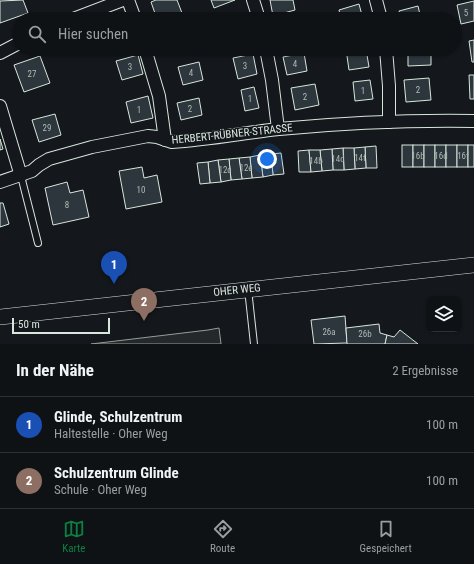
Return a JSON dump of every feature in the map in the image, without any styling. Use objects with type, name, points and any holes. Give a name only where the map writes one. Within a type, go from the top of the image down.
[{"type":"street","points":[[88,12],[108,3],[122,0]]},
{"type":"street","points":[[128,0],[132,12]]},
{"type":"street","points":[[253,0],[257,12]]},
{"type":"street","points":[[376,0],[379,12]]},
{"type":"street","points":[[0,53],[12,47]]},
{"type":"street","points":[[147,56],[159,96],[165,140]]},
{"type":"street","points":[[267,56],[274,92],[278,129]]},
{"type":"street","points":[[387,56],[389,86],[389,122]]},
{"type":"street","points":[[0,106],[22,176]]},
{"type":"street","name":"HERBERT-RÜBNER-STRASSE","points":[[0,182],[22,176],[49,159],[92,146],[148,136],[157,137],[172,142],[180,142],[278,129],[332,124],[474,121]]},
{"type":"street","name":"OHER WEG","points":[[0,317],[474,265]]},
{"type":"lane","points":[[22,176],[38,243]]},
{"type":"lane","points":[[248,289],[254,344]]},
{"type":"shaded area","points":[[219,328],[221,344],[91,344],[208,330]]},
{"type":"building","points":[[23,0],[28,12],[12,12],[12,19],[0,23],[0,1]]},
{"type":"building","points":[[156,0],[177,0],[182,12],[155,12],[151,2]]},
{"type":"building","points":[[211,0],[235,0],[214,8]]},
{"type":"building","points":[[270,0],[293,0],[295,10],[288,12],[272,12]]},
{"type":"building","points":[[474,1],[474,21],[462,24],[462,12],[458,12],[457,5]]},
{"type":"building","points":[[359,4],[361,12],[339,12],[339,10]]},
{"type":"building","points":[[418,6],[419,12],[399,12]]},
{"type":"building","points":[[474,40],[474,62],[472,62],[469,41]]},
{"type":"building","points":[[40,56],[50,83],[24,92],[14,65]]},
{"type":"building","points":[[138,56],[143,74],[122,80],[116,61]]},
{"type":"building","points":[[253,56],[257,74],[238,79],[233,58]]},
{"type":"building","points":[[304,56],[307,71],[287,75],[283,57]]},
{"type":"building","points":[[347,56],[367,56],[369,67],[349,70]]},
{"type":"building","points":[[408,56],[431,56],[431,65],[408,66]]},
{"type":"building","points":[[199,62],[203,80],[183,85],[178,67]]},
{"type":"building","points":[[469,75],[474,75],[474,99],[470,99]]},
{"type":"building","points":[[429,78],[431,100],[406,102],[404,80]]},
{"type":"building","points":[[370,80],[373,99],[355,101],[353,82]]},
{"type":"building","points":[[315,84],[319,105],[295,110],[291,88]]},
{"type":"building","points":[[254,87],[259,108],[245,111],[241,90]]},
{"type":"building","points":[[148,96],[153,118],[131,123],[126,102]]},
{"type":"building","points":[[199,98],[202,115],[181,120],[177,103]]},
{"type":"building","points":[[55,114],[61,135],[39,142],[32,120]]},
{"type":"building","points":[[0,139],[3,149],[0,150]]},
{"type":"building","points":[[402,145],[413,145],[413,167],[402,167]]},
{"type":"building","points":[[413,145],[424,145],[424,167],[413,167]]},
{"type":"building","points":[[424,145],[435,145],[435,167],[424,167]]},
{"type":"building","points":[[435,145],[446,145],[446,167],[435,167]]},
{"type":"building","points":[[446,145],[457,145],[457,167],[446,167]]},
{"type":"building","points":[[457,145],[468,145],[468,167],[457,167]]},
{"type":"building","points":[[468,145],[474,145],[474,167],[468,167]]},
{"type":"building","points":[[376,146],[377,168],[366,168],[365,147]]},
{"type":"building","points":[[365,147],[366,168],[355,169],[354,148]]},
{"type":"building","points":[[343,148],[354,148],[355,169],[344,170]]},
{"type":"building","points":[[343,148],[344,170],[333,170],[332,149]]},
{"type":"building","points":[[332,149],[333,170],[322,171],[320,150]]},
{"type":"building","points":[[309,150],[311,172],[299,172],[298,151]]},
{"type":"building","points":[[309,150],[320,150],[322,171],[311,172]]},
{"type":"building","points":[[281,153],[284,174],[273,175],[271,154]]},
{"type":"building","points":[[271,154],[273,175],[263,177],[260,155]]},
{"type":"building","points":[[260,155],[263,177],[252,178],[250,157]]},
{"type":"building","points":[[250,157],[252,178],[242,179],[239,158]]},
{"type":"building","points":[[239,158],[242,179],[231,180],[229,159]]},
{"type":"building","points":[[229,159],[231,180],[221,182],[218,160]]},
{"type":"building","points":[[218,160],[221,182],[210,183],[208,162]]},
{"type":"building","points":[[208,162],[210,183],[200,184],[197,163]]},
{"type":"building","points":[[142,167],[144,178],[157,175],[162,202],[126,209],[119,171]]},
{"type":"building","points":[[67,182],[70,193],[83,190],[89,217],[53,225],[45,188]]},
{"type":"building","points":[[0,203],[3,203],[9,224],[0,227]]},
{"type":"building","points":[[345,316],[347,343],[314,344],[311,320]]},
{"type":"building","points":[[379,324],[380,333],[387,335],[385,344],[347,344],[346,328]]},
{"type":"building","points":[[400,330],[418,344],[385,344],[387,335],[394,337]]},
{"type":"place","name":"Glinde, Schulzentrum","points":[[114,284]]},
{"type":"place","name":"Schulzentrum Glinde","points":[[144,321]]}]
